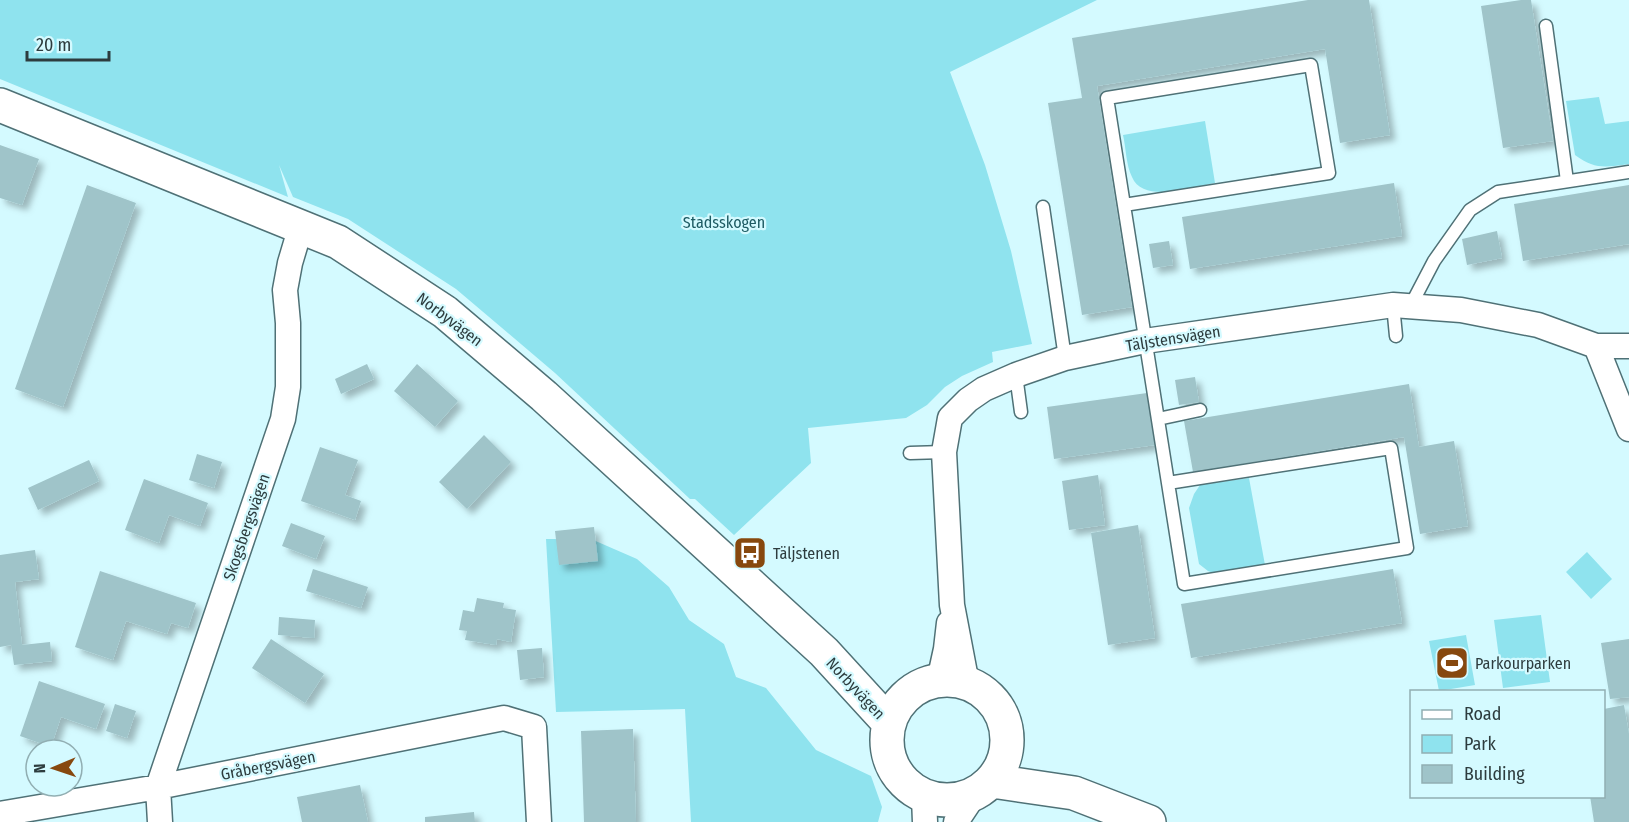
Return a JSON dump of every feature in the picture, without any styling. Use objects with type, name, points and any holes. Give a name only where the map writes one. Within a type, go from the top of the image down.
[{"type":"street","name":"Norbyvägen","points":[[0,105],[338,242],[445,312],[544,396],[824,652],[890,723]]},
{"type":"street","name":"Skogsbergsvägen","points":[[160,822],[158,787],[283,419],[288,387],[288,323],[285,290],[290,262],[301,226]]},
{"type":"street","name":"Täljstensvägen","points":[[938,686],[946,649],[951,605],[944,452],[950,418],[968,400],[984,389],[1065,358],[1145,341],[1402,305],[1461,310],[1538,325],[1596,346],[1629,346]]},
{"type":"street","points":[[1596,346],[1629,429]]},
{"type":"street","name":"Norbyvägen","points":[[824,652],[875,680],[938,686]]},
{"type":"street","points":[[956,822],[983,788],[1004,764],[1007,745],[1005,722],[994,702],[977,688],[938,686],[895,708],[886,733],[887,752],[894,771],[925,810],[983,788],[1074,793]]},
{"type":"street","name":"Gråbergsvägen","points":[[0,814],[158,787],[504,718],[534,727],[539,822]]},
{"type":"street","points":[[1007,745],[1022,758],[1074,793],[1149,822]]},
{"type":"lane","points":[[1546,26],[1567,181]]},
{"type":"lane","points":[[1124,205],[1329,173],[1311,65],[1107,98],[1184,584],[1407,548],[1391,448],[1168,483]]},
{"type":"lane","points":[[1396,336],[1402,305],[1470,210],[1498,192],[1629,172]]},
{"type":"lane","points":[[1043,207],[1065,358]]},
{"type":"lane","points":[[1016,375],[1021,412]]},
{"type":"lane","points":[[1158,419],[1200,410]]},
{"type":"lane","points":[[910,453],[944,452]]},
{"type":"green space","name":"Stadsskogen","points":[[0,0],[1097,0],[950,72],[985,165],[1011,251],[1032,344],[992,352],[993,362],[962,376],[945,387],[927,405],[906,418],[808,428],[811,463],[734,535],[695,499],[690,499],[555,373],[456,289],[348,219],[293,197],[279,165],[288,197],[0,79]]},
{"type":"green space","points":[[1599,97],[1605,124],[1629,121],[1629,164],[1595,165],[1575,155],[1566,101]]},
{"type":"green space","points":[[1205,121],[1215,183],[1169,192],[1147,190],[1138,185],[1128,167],[1123,135]]},
{"type":"green space","points":[[1249,478],[1265,565],[1218,575],[1199,564],[1189,508],[1200,485]]},
{"type":"green space","points":[[546,539],[591,539],[637,559],[669,587],[689,620],[724,644],[736,677],[766,688],[816,750],[871,776],[882,807],[878,822],[691,822],[685,709],[556,712]]},
{"type":"green space","points":[[1587,552],[1612,579],[1591,599],[1566,572]]},
{"type":"green space","points":[[1541,615],[1550,682],[1503,688],[1494,620]]},
{"type":"green space","name":"Parkourparken","points":[[1466,635],[1475,685],[1439,690],[1429,641]]},
{"type":"building","points":[[1308,0],[1369,0],[1390,135],[1340,143],[1325,49],[1097,86],[1132,307],[1082,315],[1048,103],[1082,98],[1072,38]]},
{"type":"building","points":[[1531,0],[1553,141],[1503,148],[1481,6]]},
{"type":"building","points":[[0,145],[39,159],[22,205],[0,198]]},
{"type":"building","points":[[1394,183],[1402,236],[1190,269],[1182,217]]},
{"type":"building","points":[[87,185],[136,203],[63,407],[15,389]]},
{"type":"building","points":[[1629,185],[1629,244],[1523,261],[1514,204]]},
{"type":"building","points":[[1497,231],[1502,258],[1467,265],[1462,239]]},
{"type":"building","points":[[1169,241],[1173,265],[1153,268],[1149,244]]},
{"type":"building","points":[[367,364],[374,379],[341,394],[335,379]]},
{"type":"building","points":[[417,364],[458,401],[435,427],[394,391]]},
{"type":"building","points":[[1195,377],[1199,402],[1179,405],[1175,380]]},
{"type":"building","points":[[1409,384],[1419,447],[1454,441],[1468,526],[1420,534],[1404,437],[1193,472],[1184,421]]},
{"type":"building","points":[[1147,393],[1155,445],[1054,459],[1047,407]]},
{"type":"building","points":[[484,435],[511,462],[467,509],[439,482]]},
{"type":"building","points":[[320,447],[358,460],[345,495],[361,501],[355,520],[301,501]]},
{"type":"building","points":[[197,454],[222,462],[214,488],[189,480]]},
{"type":"building","points":[[89,460],[99,481],[38,510],[28,488]]},
{"type":"building","points":[[1098,475],[1105,525],[1069,530],[1062,481]]},
{"type":"building","points":[[144,479],[208,503],[200,526],[169,515],[159,543],[125,530]]},
{"type":"building","points":[[291,523],[325,536],[316,559],[282,546]]},
{"type":"building","points":[[1138,525],[1155,638],[1108,645],[1091,533]]},
{"type":"building","points":[[594,527],[598,561],[559,565],[555,531]]},
{"type":"building","points":[[35,550],[39,579],[15,582],[22,645],[50,642],[52,661],[14,665],[11,645],[0,647],[0,555]]},
{"type":"building","points":[[313,569],[368,587],[361,608],[306,591]]},
{"type":"building","points":[[1393,569],[1402,623],[1191,658],[1181,604]]},
{"type":"building","points":[[100,571],[196,603],[188,628],[171,623],[167,634],[126,621],[113,660],[75,647]]},
{"type":"building","points":[[477,598],[504,603],[503,608],[516,610],[511,642],[497,639],[496,645],[465,640],[467,631],[459,630],[463,610],[474,612]]},
{"type":"building","points":[[279,617],[315,620],[314,638],[278,635]]},
{"type":"building","points":[[271,639],[324,674],[305,703],[252,668]]},
{"type":"building","points":[[1629,639],[1629,697],[1610,699],[1601,643]]},
{"type":"building","points":[[542,648],[544,677],[520,680],[517,650]]},
{"type":"building","points":[[39,681],[105,704],[96,729],[61,717],[54,738],[20,736]]},
{"type":"building","points":[[115,704],[136,711],[127,738],[106,731]]},
{"type":"building","points":[[1624,705],[1629,734],[1629,822],[1594,822],[1590,798],[1605,798],[1605,709]]},
{"type":"building","points":[[633,729],[636,822],[584,822],[581,731]]},
{"type":"building","points":[[360,785],[368,822],[302,822],[297,797]]},
{"type":"building","points":[[474,812],[475,822],[425,822],[425,817]]},
{"type":"place","name":"Täljstenen","points":[[750,553]]},
{"type":"place","name":"Parkourparken","points":[[1452,663]]}]
